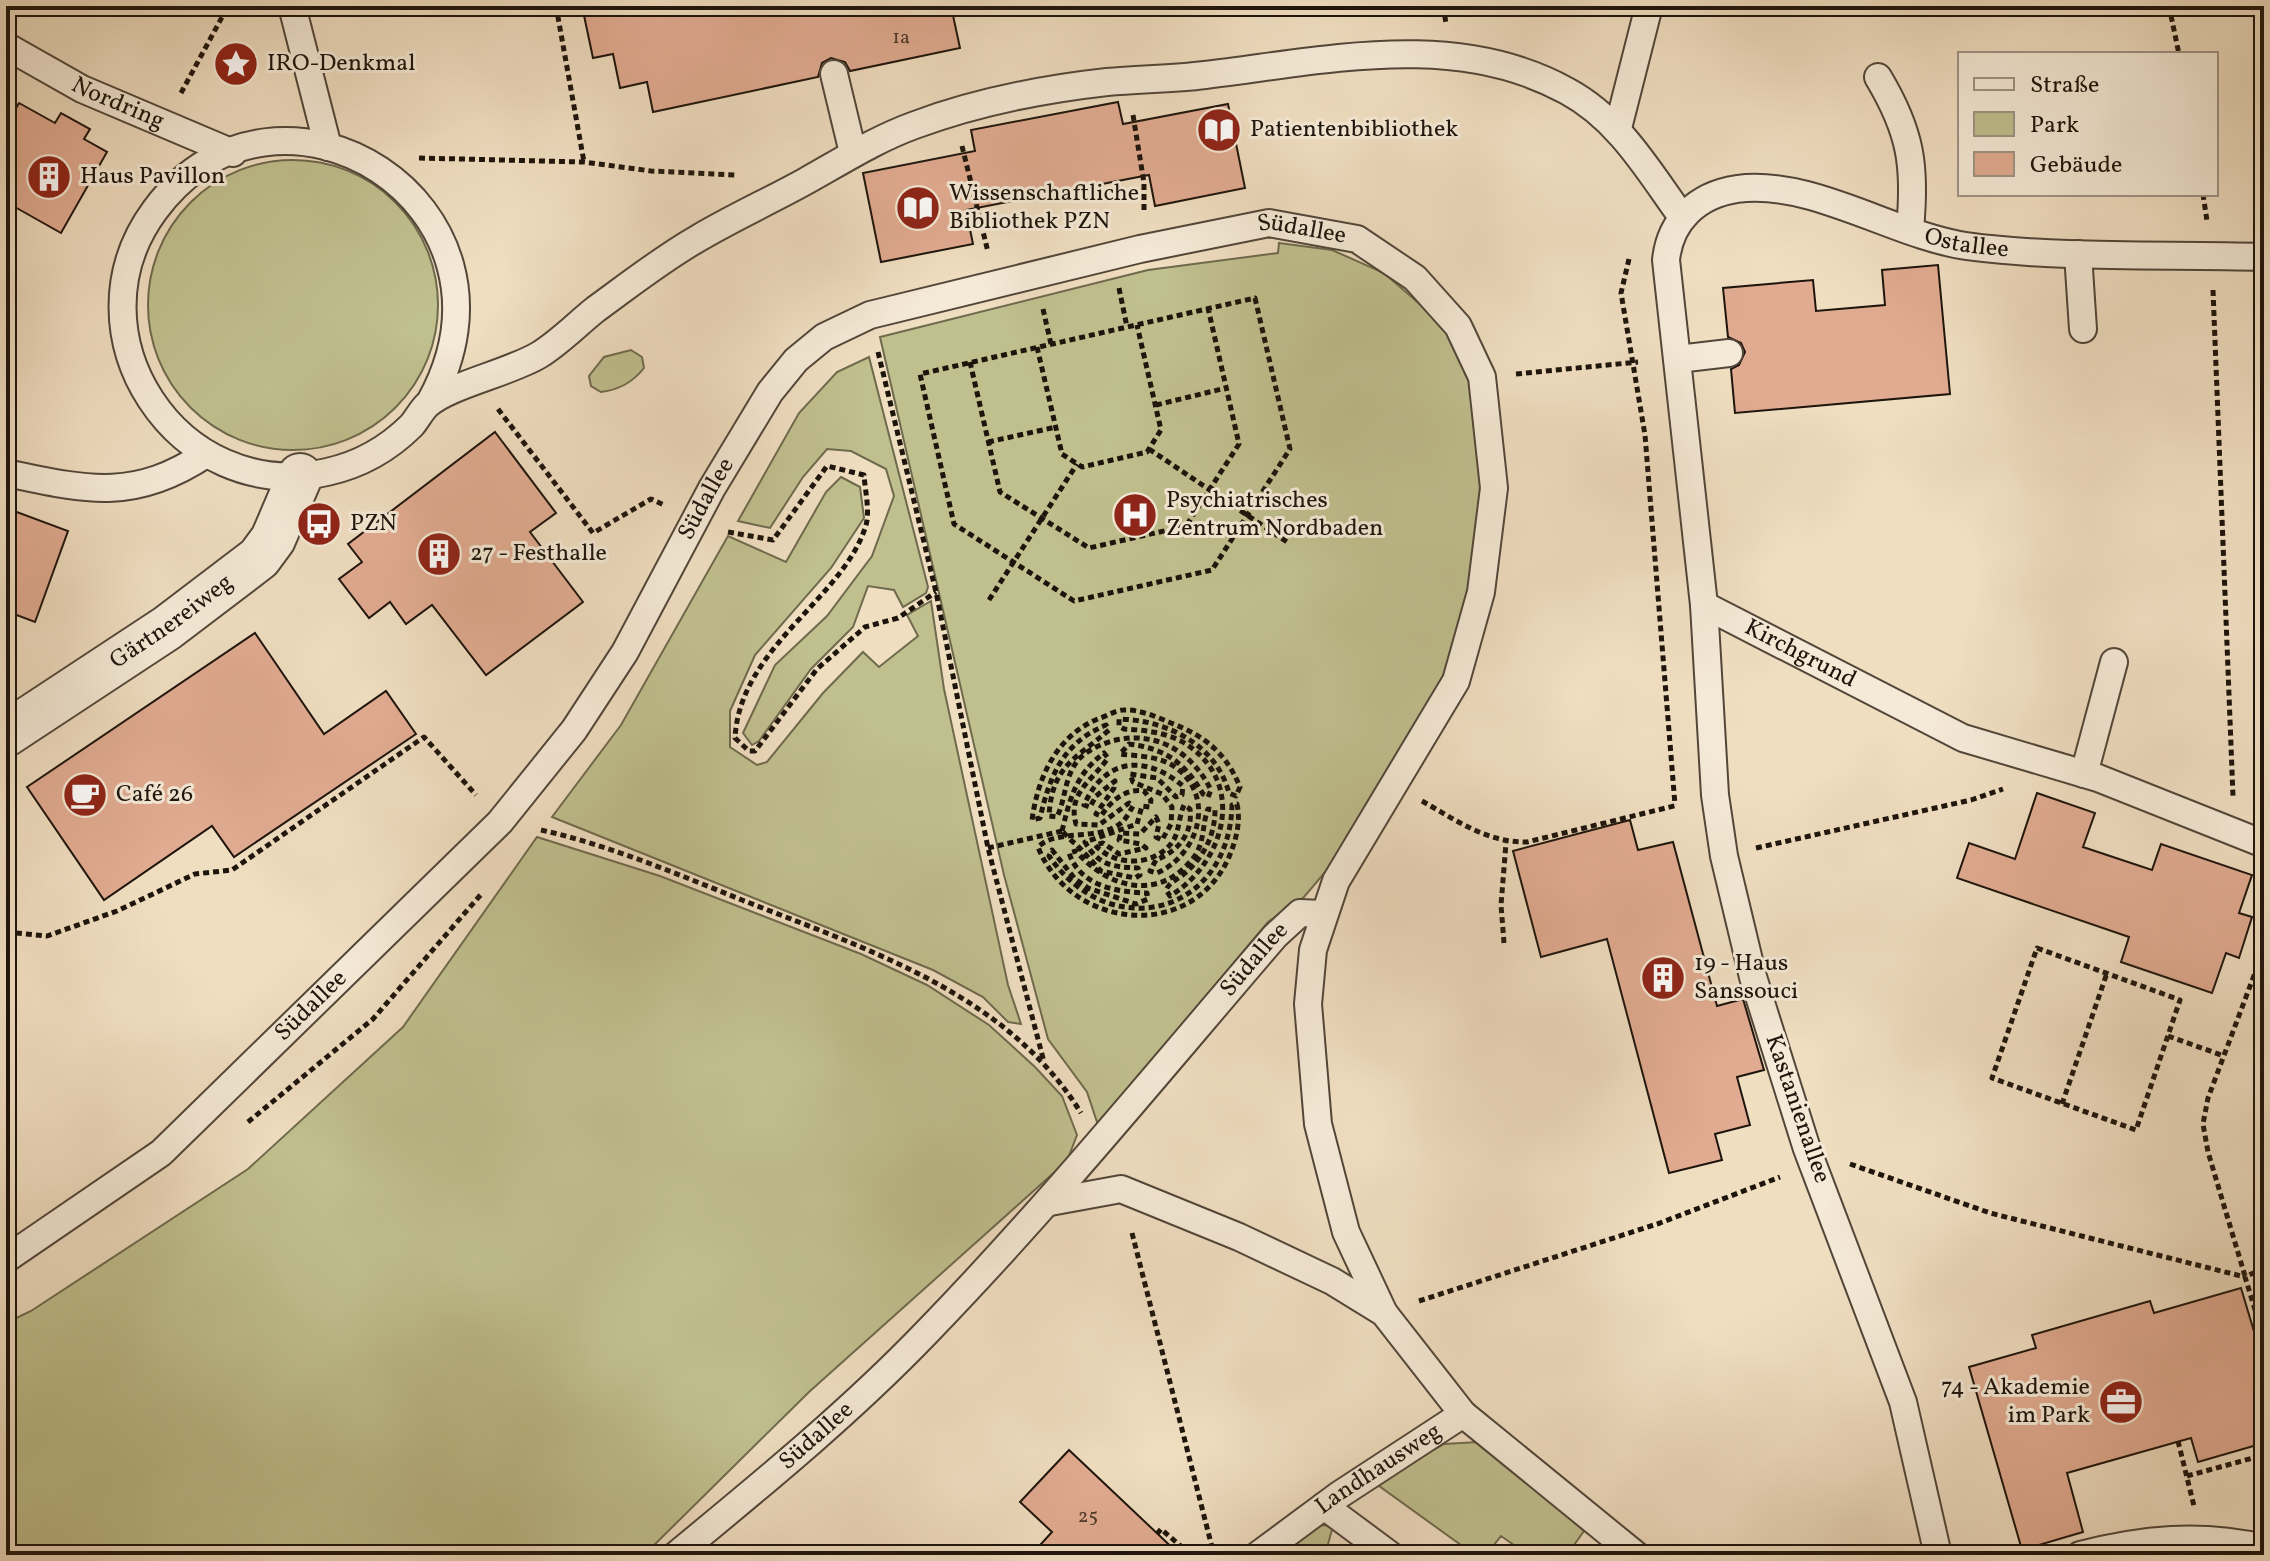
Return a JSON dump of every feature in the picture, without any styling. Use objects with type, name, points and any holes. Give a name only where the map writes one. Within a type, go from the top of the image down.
[{"type":"street","name":"Gärtnereiweg","points":[[6,734],[167,628],[259,558],[273,539],[300,476]]},
{"type":"lane","points":[[292,6],[328,147]]},
{"type":"lane","points":[[1618,128],[1649,6]]},
{"type":"lane","name":"Nordring","points":[[6,46],[82,89],[233,153]]},
{"type":"lane","points":[[430,402],[548,350],[592,312],[698,238],[853,153],[921,123],[1020,97],[1127,81],[1204,75],[1325,58],[1453,55],[1515,69],[1564,89],[1618,128],[1682,217],[1668,237],[1666,260],[1704,605]]},
{"type":"lane","points":[[834,74],[853,153]]},
{"type":"lane","points":[[1878,77],[1898,111],[1912,151],[1914,185],[1910,229]]},
{"type":"lane","points":[[279,143],[328,147],[383,170],[412,196],[434,224],[453,269],[457,325],[448,365],[430,402],[412,424],[370,456],[347,467],[300,476],[248,472],[206,454],[174,430],[144,391],[125,340],[124,290],[136,244],[154,212],[193,173],[233,153],[279,143]]},
{"type":"lane","name":"Ostallee","points":[[1682,217],[1702,200],[1737,189],[1787,191],[1962,245],[2078,254],[2264,257]]},
{"type":"lane","name":"Südallee","points":[[6,1259],[161,1153],[500,822],[574,730],[608,678],[770,392],[796,360],[824,337],[870,315],[1001,281],[1269,223],[1357,239],[1424,287],[1458,326],[1482,377],[1494,488],[1481,592],[1456,681],[1336,881],[1323,914],[1300,913],[1275,936],[1096,1151],[924,1336],[775,1473],[676,1555]]},
{"type":"lane","points":[[2078,254],[2083,329]]},
{"type":"lane","points":[[1678,359],[1729,353]]},
{"type":"lane","points":[[6,473],[109,490],[144,486],[175,474],[206,454]]},
{"type":"lane","name":"Kirchgrund","points":[[1704,605],[1963,738],[2059,765],[2264,844]]},
{"type":"lane","name":"Kastanienallee","points":[[1704,605],[1715,795],[1724,856],[1753,977],[1811,1156],[1903,1402],[1938,1555]]},
{"type":"lane","points":[[2084,774],[2114,662]]},
{"type":"lane","points":[[1323,914],[1313,950],[1308,1004],[1318,1124],[1346,1232],[1384,1313],[1463,1414],[1636,1555]]},
{"type":"lane","points":[[1050,1202],[1121,1189],[1175,1208],[1332,1281],[1384,1313]]},
{"type":"lane","name":"Landhausweg","points":[[1258,1555],[1324,1506],[1463,1414]]},
{"type":"lane","points":[[1324,1506],[1390,1555]]},
{"type":"lane","points":[[2080,1555],[2163,1538],[2202,1538],[2264,1548]]},
{"type":"path","points":[[164,125],[228,6]]},
{"type":"path","points":[[556,6],[584,162]]},
{"type":"path","points":[[2169,6],[2179,52]]},
{"type":"path","points":[[1127,81],[1144,183],[1140,249]]},
{"type":"path","points":[[956,113],[978,218],[1001,281]]},
{"type":"path","points":[[383,170],[409,159],[432,156],[584,162],[651,171],[809,179]]},
{"type":"path","points":[[2203,196],[2211,255],[2230,666],[2234,833]]},
{"type":"path","points":[[1630,254],[1621,293],[1645,435],[1675,805]]},
{"type":"path","points":[[1120,295],[1127,327]]},
{"type":"path","points":[[1255,298],[1290,449],[1212,570],[1074,601],[954,524],[920,374],[1137,325],[1255,298]]},
{"type":"path","points":[[970,362],[1000,492],[1089,548],[1186,526],[1239,444],[1208,308]]},
{"type":"path","points":[[1043,310],[1051,344]]},
{"type":"path","points":[[870,315],[936,592],[988,848],[1044,1063]]},
{"type":"path","points":[[1037,347],[1062,454],[1082,467],[1149,449],[1161,430],[1137,325]]},
{"type":"path","points":[[1482,377],[1678,359]]},
{"type":"path","points":[[478,382],[593,533],[651,499],[696,518]]},
{"type":"path","points":[[1156,405],[1226,388]]},
{"type":"path","points":[[988,442],[1056,427]]},
{"type":"path","points":[[1149,449],[1290,544]]},
{"type":"path","points":[[989,600],[1077,464]]},
{"type":"path","points":[[723,531],[773,540],[827,466],[864,475],[867,523],[851,554],[771,649],[736,719],[735,738],[749,751],[755,751],[772,731],[817,669],[865,627],[898,618],[936,592]]},
{"type":"path","points":[[1062,831],[1069,838],[1101,871],[1135,878],[1140,875],[1138,868],[1111,867],[1093,857],[1085,842],[1129,829],[1137,824],[1142,806],[1150,807],[1151,800],[1144,791],[1133,790],[1115,800],[1101,816],[1096,814],[1114,788],[1115,781],[1096,796],[1090,807],[1084,805],[1088,795],[1115,767],[1133,764],[1171,776],[1183,786],[1182,795],[1176,797],[1157,778],[1130,774],[1133,782],[1155,790],[1172,807],[1166,834],[1162,840],[1156,837],[1159,824],[1156,817],[1140,834],[1121,833],[1119,840],[1141,844],[1146,848],[1119,854],[1103,843],[1095,845],[1105,856],[1124,861],[1141,860],[1159,853],[1173,842],[1184,805],[1190,809],[1191,818],[1186,836],[1169,855],[1156,860],[1150,871],[1157,873],[1175,864],[1191,844],[1199,813],[1196,797],[1188,782],[1174,766],[1153,758],[1120,754],[1129,744],[1161,751],[1176,757],[1203,794],[1208,797],[1211,790],[1191,762],[1174,747],[1145,736],[1102,743],[1079,758],[1062,792],[1057,817],[1049,816],[1064,767],[1075,754],[1109,730],[1106,725],[1077,742],[1060,759],[1050,776],[1040,818],[1032,820],[1041,775],[1061,745],[1086,724],[1122,710],[1151,715],[1207,740],[1229,761],[1240,787],[1236,796],[1229,793],[1215,762],[1188,738],[1141,719],[1119,719],[1119,726],[1124,729],[1170,736],[1189,745],[1207,763],[1220,791],[1225,820],[1216,846],[1195,877],[1170,896],[1166,890],[1169,884],[1195,864],[1209,843],[1215,810],[1208,809],[1208,825],[1195,856],[1176,874],[1161,880],[1124,885],[1089,868],[1076,851],[1069,853],[1084,876],[1121,893],[1147,893],[1148,899],[1136,904],[1088,888],[1075,879],[1052,850],[1049,856],[1063,877],[1099,901],[1133,910],[1162,907],[1195,888],[1209,873],[1230,829],[1232,805],[1237,804],[1238,830],[1226,863],[1183,907],[1161,915],[1116,915],[1077,897],[1049,872],[1038,847],[1045,840],[1069,838],[1123,822],[1133,806],[1129,803],[1099,825],[1076,824],[1073,814],[1082,786],[1108,758],[1104,753],[1088,765],[1071,792],[1062,831]]},
{"type":"path","points":[[6,932],[47,936],[117,911],[195,874],[232,870],[424,737],[500,822],[575,837],[863,948],[930,979],[985,1012],[1044,1063],[1064,1085],[1084,1117],[1096,1151]]},
{"type":"path","points":[[1724,856],[1971,800],[2059,765]]},
{"type":"path","points":[[1393,785],[1487,837],[1506,843],[1527,842],[1715,795]]},
{"type":"path","points":[[988,848],[1062,831]]},
{"type":"path","points":[[1504,943],[1501,905],[1506,843]]},
{"type":"path","points":[[2037,948],[2180,1000],[2168,1036],[2136,1130],[1992,1078],[2037,948]]},
{"type":"path","points":[[2264,949],[2224,1056],[2203,1124],[2264,1339]]},
{"type":"path","points":[[2062,1104],[2107,973]]},
{"type":"path","points":[[2168,1036],[2224,1056]]},
{"type":"path","points":[[1384,1313],[1660,1223],[1811,1156],[1990,1213],[2245,1277],[2264,1268]]},
{"type":"path","points":[[1121,1189],[1214,1555]]},
{"type":"path","points":[[2178,1441],[2202,1538]]},
{"type":"path","points":[[2187,1476],[2264,1455]]},
{"type":"path","points":[[1157,1534],[1161,1529],[1183,1548],[1206,1555]]},
{"type":"green space","points":[[293,160],[335,166],[361,177],[385,193],[405,213],[421,237],[432,263],[438,305],[432,347],[421,373],[405,397],[385,417],[361,433],[335,444],[293,450],[251,444],[225,433],[201,417],[181,397],[165,373],[154,347],[148,305],[154,263],[165,237],[181,213],[201,193],[225,177],[251,166]]},
{"type":"green space","points":[[1279,243],[1332,250],[1384,273],[1445,326],[1470,378],[1484,455],[1473,582],[1448,670],[1332,864],[1304,897],[1268,922],[1098,1125],[1087,1092],[1048,1039],[1004,875],[880,337],[1148,270],[1278,253]]},
{"type":"green space","points":[[631,350],[642,357],[644,368],[635,377],[608,391],[601,392],[591,386],[589,376],[604,357]]},
{"type":"green space","points":[[869,357],[928,587],[926,593],[903,607],[894,590],[868,586],[853,627],[811,669],[759,741],[752,745],[743,733],[775,665],[827,616],[872,556],[894,496],[886,469],[851,451],[827,449],[803,477],[770,528],[738,521],[799,413],[837,372]]},
{"type":"green space","points":[[841,477],[860,487],[864,518],[831,568],[755,655],[730,711],[730,747],[757,765],[767,762],[823,693],[863,652],[879,667],[918,636],[907,615],[931,601],[944,689],[1008,985],[1021,1024],[1008,1022],[983,997],[933,970],[552,817],[621,725],[728,536],[786,562],[826,492]]},
{"type":"green space","points":[[537,837],[660,876],[861,954],[927,985],[989,1025],[1062,1096],[1077,1135],[1067,1161],[809,1392],[644,1555],[6,1555],[6,1323],[31,1311],[248,1169],[403,1027]]},
{"type":"green space","points":[[1478,1442],[1495,1449],[1584,1531],[1567,1555],[1528,1555],[1501,1536],[1486,1555],[1457,1555],[1465,1548],[1375,1483],[1444,1444]]},
{"type":"green space","points":[[1320,1525],[1333,1526],[1325,1555],[1279,1555]]},
{"type":"building","points":[[582,6],[951,6],[960,48],[850,71],[845,62],[831,58],[822,63],[818,77],[653,112],[647,82],[620,88],[613,54],[593,58]]},
{"type":"building","points":[[1118,102],[1123,124],[1228,104],[1245,188],[1155,206],[1149,175],[966,210],[973,244],[881,262],[863,173],[975,151],[971,130]]},
{"type":"building","name":"Haus Pavillon","points":[[19,103],[55,123],[61,113],[90,129],[84,139],[107,152],[61,233],[6,202],[6,126]]},
{"type":"building","points":[[1938,265],[1950,394],[1735,413],[1731,369],[1739,365],[1745,352],[1741,343],[1728,337],[1723,288],[1813,280],[1816,311],[1885,305],[1882,270]]},
{"type":"building","name":"27 - Festhalle","points":[[495,432],[556,513],[530,532],[583,602],[486,675],[432,605],[406,624],[390,602],[369,618],[339,579],[362,562],[348,544]]},
{"type":"building","points":[[6,508],[68,531],[35,622],[6,611]]},
{"type":"building","points":[[255,633],[324,734],[386,691],[416,734],[234,857],[212,826],[104,900],[27,787]]},
{"type":"building","points":[[2037,793],[2095,813],[2083,847],[2152,870],[2161,844],[2252,875],[2239,913],[2252,917],[2239,958],[2226,953],[2212,993],[2121,962],[2129,937],[1957,878],[1969,843],[2015,859]]},
{"type":"building","name":"19 - Haus Sanssouci","points":[[1630,820],[1638,850],[1673,842],[1717,1006],[1743,999],[1764,1070],[1737,1077],[1750,1125],[1715,1134],[1722,1160],[1669,1173],[1607,939],[1541,957],[1513,851]]},
{"type":"building","name":"74 - Akademie im Park","points":[[2241,1288],[2264,1365],[2264,1443],[2198,1462],[2191,1438],[2067,1473],[2083,1532],[2022,1550],[1969,1367],[2036,1348],[2032,1335],[2150,1301],[2154,1313]]},
{"type":"building","points":[[1069,1450],[1180,1555],[1031,1555],[1052,1532],[1020,1502]]},
{"type":"place","name":"IRO-Denkmal","points":[[236,64]]},
{"type":"place","name":"Patientenbibliothek","points":[[1219,130]]},
{"type":"place","name":"Haus Pavillon","points":[[49,177]]},
{"type":"place","name":"Wissenschaftliche Bibliothek PZN","points":[[918,208]]},
{"type":"place","name":"Psychiatrisches Zentrum Nordbaden","points":[[1135,515]]},
{"type":"place","name":"PZN","points":[[319,524]]},
{"type":"place","name":"27 - Festhalle","points":[[439,554]]},
{"type":"place","name":"Café 26","points":[[85,795]]},
{"type":"place","name":"19 - Haus Sanssouci","points":[[1663,978]]},
{"type":"place","name":"74 - Akademie im Park","points":[[2121,1402]]}]
